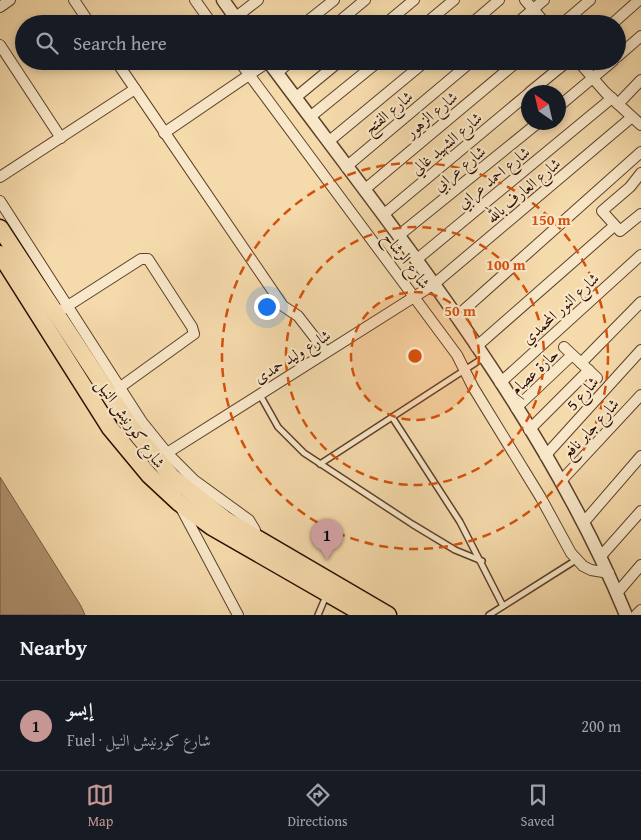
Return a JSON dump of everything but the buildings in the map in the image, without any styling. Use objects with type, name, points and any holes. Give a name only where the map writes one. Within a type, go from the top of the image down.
[{"type":"highway","name":"شارع كورنيش النيل","points":[[0,228],[61,310],[130,426],[156,460],[207,507],[254,538],[388,615]]},
{"type":"highway","name":"شارع كورنيش النيل","points":[[0,254],[110,428],[144,470],[178,502],[218,531],[365,615]]},
{"type":"street","points":[[0,7],[10,0]]},
{"type":"street","points":[[74,0],[84,15]]},
{"type":"street","points":[[196,0],[206,15]]},
{"type":"street","points":[[223,0],[234,15]]},
{"type":"street","points":[[244,15],[258,0]]},
{"type":"street","points":[[315,15],[334,0]]},
{"type":"street","points":[[347,15],[365,0]]},
{"type":"street","points":[[396,15],[414,0]]},
{"type":"street","points":[[436,15],[454,0]]},
{"type":"street","points":[[482,15],[499,0]]},
{"type":"street","points":[[525,0],[538,15]]},
{"type":"street","points":[[526,15],[544,0]]},
{"type":"street","points":[[572,15],[590,0]]},
{"type":"street","points":[[622,15],[639,0]]},
{"type":"street","points":[[626,49],[641,36]]},
{"type":"street","points":[[0,45],[15,68]]},
{"type":"street","points":[[16,70],[61,138]]},
{"type":"street","points":[[122,70],[283,306],[298,316],[326,352]]},
{"type":"street","name":"شارع الرشاح","points":[[245,70],[415,297],[465,370],[473,387],[576,560]]},
{"type":"street","points":[[164,133],[256,70]]},
{"type":"street","name":"شارع الرشاح","points":[[275,70],[416,260],[484,358],[584,522],[609,573],[626,615]]},
{"type":"street","points":[[277,73],[280,70]]},
{"type":"street","points":[[295,98],[329,70]]},
{"type":"street","points":[[310,117],[368,70]]},
{"type":"street","points":[[328,142],[415,70]]},
{"type":"street","name":"شارع الفتح","points":[[346,166],[461,70]]},
{"type":"street","name":"شارع الزهور","points":[[364,190],[507,70]]},
{"type":"street","name":"شارع الشهيد غالي","points":[[539,85],[557,70]]},
{"type":"street","points":[[586,70],[638,122]]},
{"type":"street","points":[[566,101],[603,70]]},
{"type":"street","name":"شارع احمد عرابي","points":[[416,260],[641,80]]},
{"type":"street","points":[[0,177],[135,89]]},
{"type":"street","name":"شارع الشهيد غالي","points":[[383,216],[521,100]]},
{"type":"street","name":"شارع العارف بالله","points":[[433,285],[638,122]]},
{"type":"street","name":"شارع عرابي","points":[[398,236],[529,130]]},
{"type":"street","points":[[456,317],[641,152]]},
{"type":"street","points":[[641,173],[630,186],[602,209],[614,226],[622,231],[641,214]]},
{"type":"street","points":[[0,202],[61,310],[167,453],[208,492],[250,520],[255,530],[254,538]]},
{"type":"street","points":[[476,347],[614,226]]},
{"type":"street","name":"شارع النور المحمدي","points":[[500,383],[641,255]]},
{"type":"street","points":[[61,310],[145,258],[148,259],[192,327],[192,337],[119,388]]},
{"type":"street","name":"شارع وليد حمدى","points":[[167,453],[433,285]]},
{"type":"street","points":[[581,363],[641,302]]},
{"type":"street","name":"حارة عصام","points":[[564,347],[597,378]]},
{"type":"street","name":"شارع 5","points":[[545,456],[641,350]]},
{"type":"street","name":"حارة عصام","points":[[516,408],[572,355]]},
{"type":"street","points":[[529,430],[589,370]]},
{"type":"street","name":"شارع جابر نافع","points":[[560,482],[641,395]]},
{"type":"street","points":[[584,522],[641,456]]},
{"type":"street","points":[[178,502],[238,615]]},
{"type":"street","points":[[601,556],[641,511]]},
{"type":"street","points":[[576,560],[591,570],[609,573]]},
{"type":"street","points":[[617,593],[641,565]]},
{"type":"street","points":[[636,615],[641,610]]},
{"type":"lane","points":[[320,464],[484,358]]},
{"type":"lane","points":[[260,394],[278,427],[304,454],[455,550],[482,561]]},
{"type":"lane","points":[[392,417],[460,522],[482,561],[503,606]]},
{"type":"lane","points":[[489,615],[576,560]]},
{"type":"lane","points":[[318,615],[327,593]]},
{"type":"shaded area","points":[[0,477],[81,606],[85,615],[0,615]]},
{"type":"place","name":"إيسو","points":[[327,560]]}]
